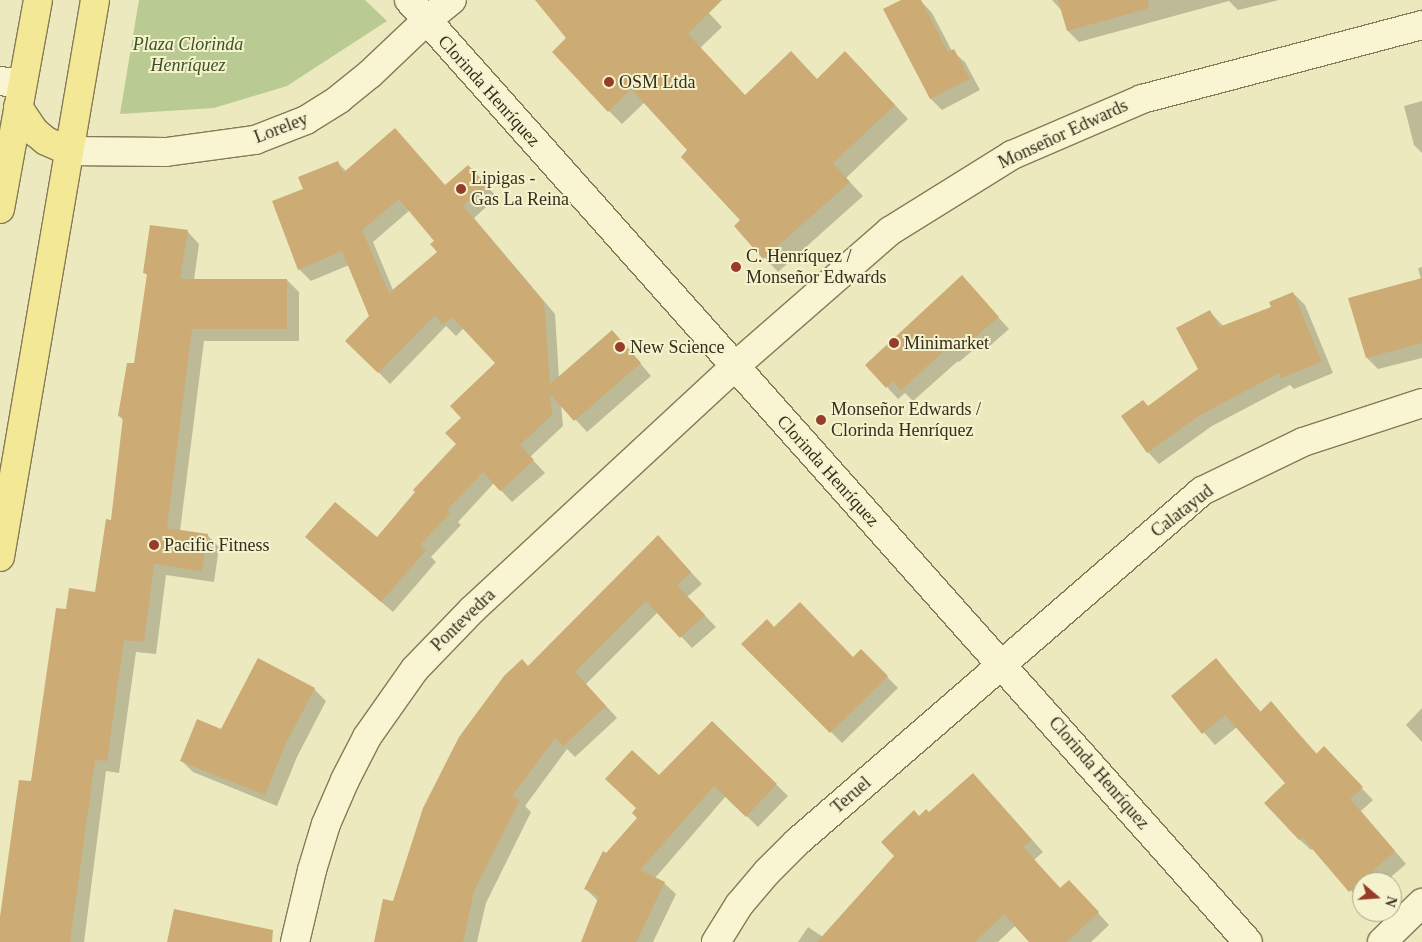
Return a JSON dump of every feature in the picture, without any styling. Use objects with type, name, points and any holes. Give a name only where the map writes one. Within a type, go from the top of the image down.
[{"type":"main road","points":[[0,209],[14,91],[38,0]]},
{"type":"main road","points":[[0,558],[95,0]]},
{"type":"main road","points":[[14,91],[35,132],[46,141],[68,151]]},
{"type":"street","name":"Clorinda Henríquez","points":[[409,0],[734,367],[1002,663],[1248,942]]},
{"type":"street","name":"Loreley","points":[[68,151],[166,152],[255,140],[306,120],[339,99],[370,74],[427,20],[452,0]]},
{"type":"street","name":"Monseñor Edwards","points":[[734,367],[890,231],[1012,155],[1142,98],[1422,25]]},
{"type":"street","name":"Pontevedra","points":[[295,942],[312,870],[326,824],[345,780],[367,737],[415,669],[473,609],[734,367]]},
{"type":"street","name":"Calatayud","points":[[1002,663],[1202,491],[1303,442],[1422,403]]},
{"type":"street","name":"Teruel","points":[[716,942],[745,899],[767,872],[797,842],[1002,663]]},
{"type":"street","points":[[1382,942],[1422,903]]},
{"type":"green space","name":"Plaza Clorinda Henríquez","points":[[139,0],[365,0],[387,21],[287,86],[214,108],[120,114]]},
{"type":"building","points":[[535,0],[722,0],[688,34],[745,95],[791,51],[817,79],[845,51],[895,105],[833,163],[850,182],[763,259],[734,226],[740,220],[681,157],[687,150],[631,89],[608,112],[552,52],[566,38]]},
{"type":"building","points":[[901,0],[921,0],[948,52],[954,49],[970,79],[930,99],[883,9]]},
{"type":"building","points":[[1058,0],[1148,0],[1149,8],[1067,31]]},
{"type":"building","points":[[395,128],[445,185],[468,165],[487,185],[463,206],[544,302],[550,384],[612,330],[641,363],[574,421],[550,394],[552,415],[520,445],[534,460],[500,491],[483,472],[447,510],[450,513],[420,545],[426,550],[381,602],[305,537],[335,502],[377,537],[415,492],[413,490],[456,444],[445,433],[461,418],[450,406],[495,363],[452,317],[443,325],[435,315],[378,373],[345,341],[369,316],[342,251],[298,270],[272,201],[303,189],[298,177],[338,161],[343,173]],"holes":[[[399,199],[434,241],[430,244],[437,252],[389,293],[362,230]]]},
{"type":"building","points":[[150,225],[188,230],[180,279],[287,279],[287,329],[192,329],[167,528],[208,534],[202,571],[154,564],[144,642],[124,640],[107,761],[95,760],[70,942],[0,942],[0,917],[19,780],[31,781],[56,608],[66,609],[69,588],[95,592],[106,519],[111,520],[123,417],[118,416],[127,363],[134,363],[147,274],[143,273]]},
{"type":"building","points":[[962,275],[999,317],[971,341],[966,334],[945,350],[901,390],[893,381],[886,388],[865,365]]},
{"type":"building","points":[[1422,278],[1422,343],[1366,358],[1348,298]]},
{"type":"building","points":[[1293,292],[1322,362],[1281,378],[1279,373],[1200,415],[1147,453],[1121,416],[1143,400],[1148,406],[1198,369],[1176,328],[1210,310],[1219,327],[1271,307],[1269,302]]},
{"type":"building","points":[[658,535],[691,572],[677,585],[705,615],[680,638],[646,601],[575,672],[606,706],[563,746],[555,738],[512,796],[520,800],[474,891],[463,942],[374,942],[383,899],[393,901],[423,808],[459,737],[504,676],[522,659],[528,666]]},
{"type":"building","points":[[800,602],[853,657],[861,649],[888,676],[830,733],[741,644],[767,619],[774,627]]},
{"type":"building","points":[[258,658],[315,688],[285,745],[265,795],[180,761],[197,719],[221,729]]},
{"type":"building","points":[[1216,658],[1260,712],[1271,701],[1316,754],[1324,746],[1363,787],[1350,799],[1395,851],[1371,872],[1352,872],[1352,889],[1349,892],[1302,837],[1299,840],[1264,803],[1285,783],[1225,715],[1202,734],[1171,696]]},
{"type":"building","points":[[712,721],[777,784],[746,817],[714,786],[640,870],[665,882],[636,942],[581,942],[599,896],[584,889],[603,851],[606,853],[637,818],[632,813],[636,808],[605,779],[632,750],[659,775]]},
{"type":"building","points":[[973,773],[1032,840],[1023,847],[1060,888],[1069,880],[1099,912],[1067,942],[1029,942],[1004,914],[975,942],[817,942],[894,856],[881,842],[914,810],[919,816],[926,809],[929,812]]},
{"type":"building","points":[[174,909],[273,930],[272,942],[167,942]]},
{"type":"place","name":"OSM Ltda","points":[[609,82]]},
{"type":"place","name":"Lipigas - Gas La Reina","points":[[461,189]]},
{"type":"place","name":"C. Henríquez / Monseñor Edwards","points":[[736,267]]},
{"type":"place","name":"Minimarket","points":[[894,343]]},
{"type":"place","name":"New Science","points":[[620,347]]},
{"type":"place","name":"Monseñor Edwards / Clorinda Henríquez","points":[[821,420]]},
{"type":"place","name":"Pacific Fitness","points":[[154,545]]}]
